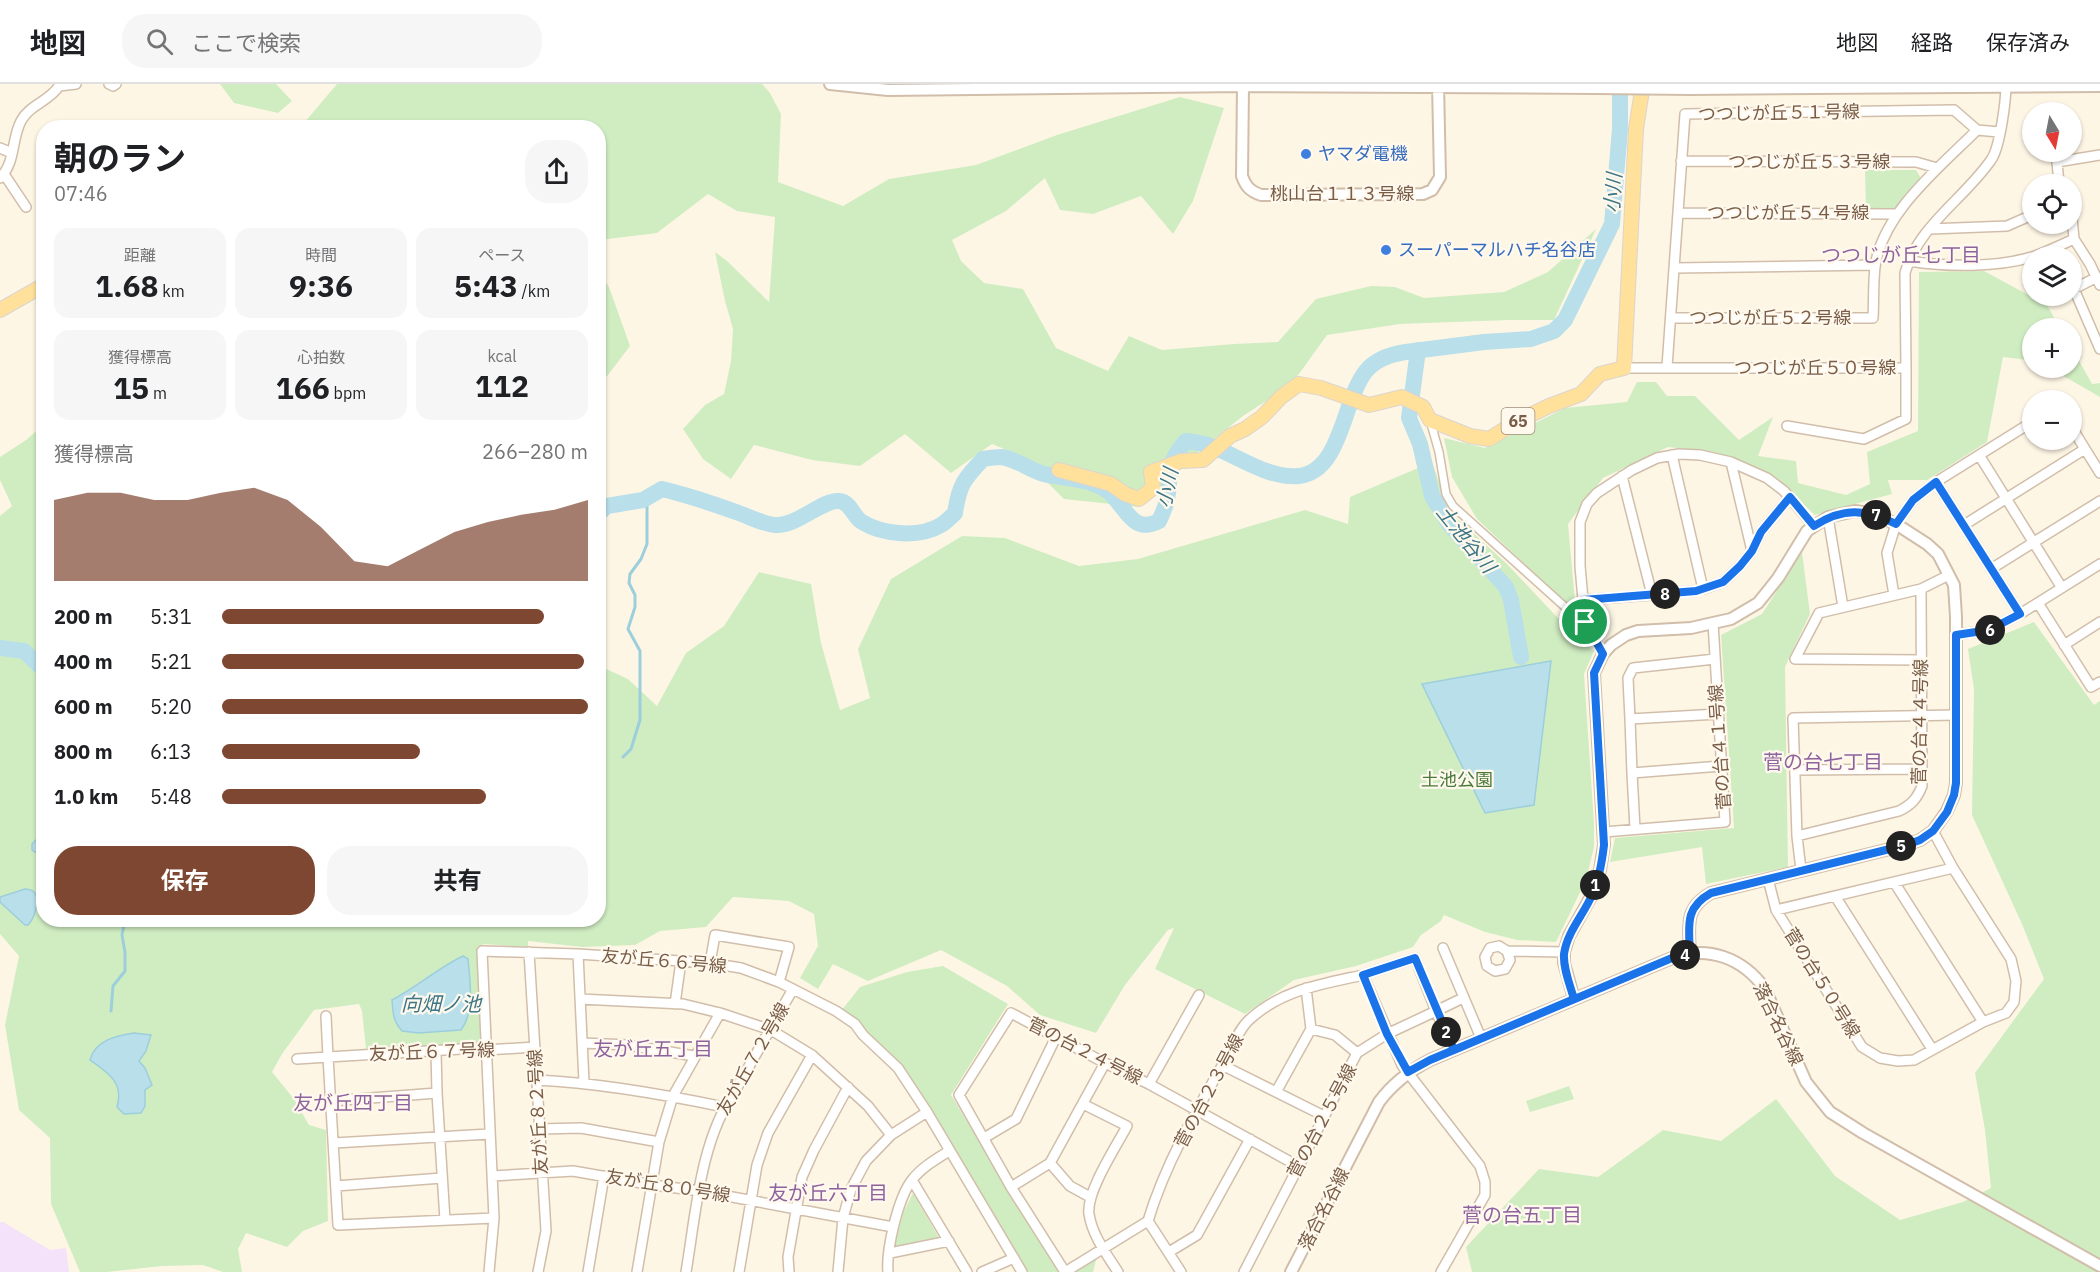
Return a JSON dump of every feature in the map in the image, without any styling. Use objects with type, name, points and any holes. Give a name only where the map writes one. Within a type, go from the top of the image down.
[{"type":"main road","points":[[1624,368],[1636,129],[1643,84]]},
{"type":"main road","points":[[0,310],[36,290]]},
{"type":"main road","name":"65","points":[[1059,470],[1111,484],[1125,494],[1140,499],[1153,488],[1151,472],[1170,465],[1203,460],[1230,436],[1262,417],[1281,397],[1299,384],[1321,388],[1369,405],[1402,397],[1423,407],[1430,420],[1470,435],[1488,439],[1549,406],[1581,394],[1600,374],[1624,368]]},
{"type":"street","points":[[26,207],[2,176],[11,162],[13,142],[21,119],[36,104],[55,92],[58,85],[76,84]]},
{"type":"street","points":[[830,84],[888,90],[1438,85],[1690,89],[2100,86]]},
{"type":"street","name":"桃山台１１３号線","points":[[1244,86],[1242,176],[1246,186],[1252,192],[1261,195],[1423,194],[1432,190],[1440,177],[1438,85]]},
{"type":"street","name":"つつじが丘５０号線","points":[[1624,368],[1906,368],[1905,273],[1909,261],[1930,229],[1993,159],[2006,108],[2006,85]]},
{"type":"street","name":"つつじが丘５１号線","points":[[1667,367],[1685,114],[1954,110],[1977,130]]},
{"type":"street","points":[[1977,130],[1999,132]]},
{"type":"street","name":"つつじが丘５２号線","points":[[1671,318],[1873,318],[1875,265],[1897,214],[1937,168],[1977,130]]},
{"type":"street","points":[[0,148],[12,153]]},
{"type":"street","points":[[2058,174],[2057,162],[2100,155]]},
{"type":"street","name":"つつじが丘５３号線","points":[[1681,161],[1916,162],[1937,168]]},
{"type":"street","name":"つつじが丘５４号線","points":[[1678,213],[1897,214]]},
{"type":"street","points":[[1930,229],[2007,226],[2022,219]]},
{"type":"street","points":[[2074,234],[2074,239],[2098,281],[2074,290],[2100,348]]},
{"type":"street","points":[[1909,261],[1936,266],[2005,262],[2034,256],[2074,239]]},
{"type":"street","points":[[2090,264],[2099,258]]},
{"type":"street","points":[[1675,268],[1875,265]]},
{"type":"street","points":[[1787,426],[1864,439],[1896,424],[1906,418],[1906,368]]},
{"type":"street","points":[[1430,420],[1439,452],[1446,494],[1453,506],[1575,616],[1585,622]]},
{"type":"street","points":[[1894,595],[1887,553],[1896,524],[1913,500],[1936,482],[2022,428]]},
{"type":"street","points":[[2082,444],[2100,473]]},
{"type":"street","points":[[1964,525],[2085,449]]},
{"type":"street","points":[[1603,654],[1585,622],[1580,566],[1581,522],[1587,504],[1597,493],[1622,476],[1657,458],[1672,455],[1700,455],[1731,462],[1767,478],[1790,497],[1814,526]]},
{"type":"street","points":[[1672,455],[1703,589]]},
{"type":"street","points":[[1979,455],[2062,588]]},
{"type":"street","points":[[1731,462],[1752,551]]},
{"type":"street","points":[[1622,476],[1652,595]]},
{"type":"street","points":[[1936,482],[2020,614]]},
{"type":"street","points":[[1583,600],[1703,589],[1723,582],[1752,551],[1761,532],[1790,497]]},
{"type":"street","points":[[1991,569],[2100,501]]},
{"type":"street","points":[[1574,999],[1564,963],[1564,952],[1569,936],[1592,895],[1602,861],[1604,832],[1594,673],[1603,654],[1616,641],[1638,631],[1691,628],[1731,619],[1758,603],[1778,578],[1807,531],[1828,517],[1855,511],[1874,514],[1896,524],[1938,554],[1950,575],[1956,598],[1956,783],[1947,812],[1933,831],[1920,840],[1906,845],[1711,893],[1700,899],[1689,919],[1690,954]]},
{"type":"street","points":[[1828,517],[1843,607]]},
{"type":"street","points":[[1956,635],[1989,630],[2020,614],[2100,564]]},
{"type":"street","points":[[1921,660],[1795,659],[1819,613],[1921,589],[1950,575]]},
{"type":"street","name":"菅の台４４号線","points":[[1797,836],[1899,811],[1909,806],[1918,797],[1922,786],[1921,589]]},
{"type":"street","points":[[2038,603],[2091,687],[2100,682]]},
{"type":"street","points":[[2064,645],[2100,622]]},
{"type":"street","name":"菅の台４１号線","points":[[1604,832],[1725,822],[1713,623]]},
{"type":"street","points":[[1635,829],[1628,678],[1633,668],[1715,659]]},
{"type":"street","points":[[1630,719],[1718,714]]},
{"type":"street","points":[[1801,870],[1797,836],[1793,718],[1956,715]]},
{"type":"street","points":[[1632,773],[1721,766]]},
{"type":"street","points":[[1795,770],[1922,769]]},
{"type":"street","name":"菅の台５０号線","points":[[1768,879],[1776,910],[1862,1047],[1880,1058],[1898,1061],[1914,1060],[1983,1022],[2006,1013],[2014,1002],[2016,981],[2011,959],[1953,868],[1933,831]]},
{"type":"street","points":[[1776,910],[1953,868]]},
{"type":"street","points":[[1894,882],[1983,1022]]},
{"type":"street","points":[[1835,896],[1932,1049]]},
{"type":"street","points":[[710,963],[715,935],[789,947],[779,982]]},
{"type":"street","points":[[1443,948],[1481,1038]]},
{"type":"street","name":"友が丘６６号線","points":[[489,1272],[494,1218],[482,951],[578,954],[710,963],[741,968],[779,982],[836,1011],[855,1024],[862,1035],[898,1068],[927,1112],[1022,1272]]},
{"type":"street","points":[[1507,951],[1564,952]]},
{"type":"street","name":"友が丘８２号線","points":[[529,952],[546,1231],[538,1272]]},
{"type":"street","name":"落合名谷線","points":[[1291,1272],[1379,1102],[1393,1084],[1408,1072],[1481,1038],[1672,958],[1703,952],[1729,958],[1757,977],[1765,989],[1806,1082],[1830,1112],[1863,1133],[2100,1266]]},
{"type":"street","points":[[578,954],[584,1082]]},
{"type":"street","points":[[1441,1272],[1485,1195],[1485,1182],[1480,1166],[1408,1072],[1387,1034],[1363,975],[1415,958],[1454,1050]]},
{"type":"street","points":[[675,1004],[681,961]]},
{"type":"street","name":"菅の台２３号線","points":[[1148,1221],[1157,1194],[1197,1110],[1248,1021],[1283,997],[1306,988],[1363,975]]},
{"type":"street","points":[[1276,1092],[1311,1029],[1306,988]]},
{"type":"street","name":"友が丘７２号線","points":[[686,1272],[700,1191],[714,1129],[724,1107],[793,989]]},
{"type":"street","points":[[1149,1084],[1199,996]]},
{"type":"street","name":"菅の台２５号線","points":[[1244,1272],[1357,1053],[1387,1034],[1463,998]]},
{"type":"street","points":[[580,999],[675,1004],[720,1013],[771,1030],[812,1055],[868,1106],[891,1135]]},
{"type":"street","points":[[637,1272],[659,1142],[673,1096],[720,1013]]},
{"type":"street","name":"菅の台２４号線","points":[[1148,1221],[1065,1272],[1011,1187],[959,1095],[1011,1013],[1149,1084],[1298,1166]]},
{"type":"street","points":[[326,1017],[339,1225],[494,1218]]},
{"type":"street","points":[[1311,1029],[1335,1035],[1357,1053]]},
{"type":"street","points":[[984,1138],[1016,1119],[1056,1037]]},
{"type":"street","points":[[583,1043],[628,1045],[694,1056]]},
{"type":"street","name":"友が丘６７号線","points":[[297,1059],[436,1050],[535,1047]]},
{"type":"street","points":[[436,1050],[445,1220]]},
{"type":"street","points":[[739,1272],[757,1165],[768,1133],[812,1055]]},
{"type":"street","points":[[1011,1187],[1050,1162],[1105,1063]]},
{"type":"street","points":[[1222,1065],[1324,1116]]},
{"type":"street","points":[[537,1080],[584,1082],[673,1096],[724,1107]]},
{"type":"street","points":[[789,1272],[788,1257],[802,1177],[848,1087]]},
{"type":"street","points":[[331,1101],[437,1093]]},
{"type":"street","points":[[1083,1104],[1127,1126],[1090,1197],[1089,1214],[1103,1249],[1118,1272]]},
{"type":"street","points":[[838,1272],[843,1218],[851,1189],[866,1161],[891,1135],[927,1112]]},
{"type":"street","points":[[539,1129],[581,1128],[659,1142]]},
{"type":"street","points":[[333,1143],[489,1134]]},
{"type":"street","points":[[1169,1252],[1197,1235],[1250,1139]]},
{"type":"street","points":[[888,1272],[894,1227],[901,1202],[912,1180],[930,1163],[949,1151]]},
{"type":"street","points":[[1050,1162],[1070,1186],[1090,1197]]},
{"type":"street","name":"友が丘８０号線","points":[[492,1176],[573,1171],[700,1191],[894,1227]]},
{"type":"street","points":[[588,1272],[604,1176]]},
{"type":"street","points":[[336,1186],[442,1178]]},
{"type":"street","points":[[912,1180],[967,1272]]},
{"type":"street","points":[[1148,1221],[1181,1272]]},
{"type":"street","points":[[890,1253],[949,1241]]},
{"type":"street","points":[[982,1272],[1014,1258]]},
{"type":"shaded area","points":[[0,1222],[50,1250],[66,1248],[69,1272],[0,1272]]},
{"type":"green space","points":[[220,84],[276,84],[292,101],[278,113],[234,103]]},
{"type":"green space","points":[[337,84],[762,84],[770,93],[781,114],[778,182],[843,206],[889,179],[976,165],[1057,135],[1180,97],[1224,108],[1193,201],[1173,234],[1141,196],[1093,214],[1060,210],[1045,178],[1006,211],[952,240],[961,261],[984,283],[1023,289],[1056,348],[1108,371],[1129,336],[1162,350],[1278,342],[1316,299],[1371,286],[1395,287],[1424,298],[1504,292],[1548,272],[1596,229],[1554,320],[1400,324],[1327,335],[1291,385],[1243,416],[1177,469],[1139,507],[1064,499],[1021,456],[992,444],[951,473],[905,434],[860,466],[812,460],[754,445],[731,479],[703,459],[683,429],[705,405],[724,394],[731,361],[733,329],[715,252],[769,302],[775,217],[737,211],[708,194],[657,233],[606,239],[606,120],[307,120]]},
{"type":"green space","points":[[1865,170],[1916,170],[1922,180],[1894,209],[1866,208]]},
{"type":"green space","points":[[1984,271],[2022,292],[2022,306],[2048,306],[2054,318],[2022,318],[2022,359],[2003,357],[1987,442],[1927,480],[1888,480],[1892,494],[1815,515],[1772,476],[1714,452],[1668,447],[1603,478],[1568,524],[1576,613],[1477,519],[1452,477],[1444,438],[1485,448],[1565,408],[1627,402],[1637,382],[1656,382],[1667,396],[1695,396],[1739,440],[1773,417],[1758,456],[1796,461],[1798,483],[1846,495],[1870,484],[1867,452],[1918,431],[1919,272]]},
{"type":"green space","points":[[606,283],[630,346],[606,377]]},
{"type":"green space","points":[[2082,366],[2092,384],[2100,383],[2100,397],[2067,378],[2082,378]]},
{"type":"green space","name":"土池公園","points":[[36,431],[36,927],[606,927],[606,669],[628,679],[657,706],[686,653],[724,626],[759,572],[811,584],[821,643],[840,710],[870,698],[858,649],[891,579],[962,536],[1005,538],[1079,566],[1138,559],[1305,510],[1348,524],[1350,497],[1432,462],[1450,512],[1507,564],[1556,616],[1594,651],[1584,674],[1594,823],[1594,847],[1586,880],[1556,942],[1517,940],[1485,932],[1444,915],[1441,921],[1421,935],[1413,947],[1356,966],[1294,980],[1245,1014],[1155,969],[1174,928],[1168,930],[1125,985],[1096,1033],[1040,1015],[1007,986],[941,950],[868,981],[833,964],[818,989],[800,978],[818,946],[814,914],[789,901],[733,897],[706,927],[660,931],[635,945],[582,947],[528,941],[528,947],[484,944],[477,947],[482,1038],[477,1043],[366,1049],[362,1011],[359,1004],[314,1010],[282,1054],[272,1072],[294,1099],[309,1125],[326,1130],[328,1221],[303,1231],[287,1247],[246,1233],[238,1249],[242,1272],[223,1272],[203,1265],[80,1272],[51,1204],[50,1138],[19,1110],[5,1025],[19,956],[0,934],[0,516],[12,506],[0,480],[0,457]]},
{"type":"green space","points":[[1802,552],[1810,614],[1785,667],[1788,867],[1706,884],[1702,847],[1610,862],[1615,838],[1734,828],[1721,635],[1762,614]]},
{"type":"green space","points":[[2034,622],[2094,705],[2100,701],[2100,1272],[1472,1272],[1466,1247],[1539,1169],[1598,1177],[1663,1130],[1721,1141],[1776,1099],[1835,1176],[1900,1220],[1963,1202],[1991,1188],[1985,1130],[1975,1073],[2044,979],[2022,924],[1972,815],[1974,689],[1968,649]]},
{"type":"green space","points":[[943,966],[1008,1004],[951,1095],[1060,1272],[1028,1272],[926,1101],[903,1068],[841,1011],[860,987],[907,972]]},
{"type":"green space","points":[[1569,1086],[1574,1099],[1530,1112],[1526,1101]]},
{"type":"green space","points":[[913,1193],[939,1238],[894,1247],[904,1211]]},
{"type":"green space","points":[[1097,1256],[1093,1272],[1072,1272]]},
{"type":"water","points":[[1551,661],[1534,805],[1485,813],[1422,684]]},
{"type":"water","points":[[36,840],[36,852],[32,850],[32,844]]},
{"type":"water","points":[[25,889],[34,892],[36,907],[28,925],[25,925],[0,902],[0,897]]},
{"type":"water","name":"向畑ノ池","points":[[463,956],[468,959],[470,1005],[461,1030],[418,1033],[402,1031],[394,1017],[392,1000]]},
{"type":"water","points":[[134,1033],[151,1035],[146,1051],[139,1061],[145,1068],[152,1085],[145,1090],[145,1106],[141,1113],[124,1114],[117,1107],[119,1099],[117,1085],[109,1074],[90,1060],[101,1043]]},
{"type":"waterway","name":"小川","points":[[606,507],[643,500],[662,489],[775,525],[792,522],[825,504],[839,501],[846,504],[859,520],[880,530],[901,533],[923,532],[941,525],[955,513],[963,483],[983,459],[1001,457],[1044,474],[1099,486],[1113,496],[1135,521],[1149,525],[1159,521],[1163,513],[1171,468],[1175,456],[1186,441],[1210,446],[1277,474],[1299,476],[1313,471],[1333,448],[1358,383],[1366,371],[1379,360],[1406,352],[1484,342],[1531,339],[1554,331],[1565,320],[1612,224],[1620,129],[1620,84]]},
{"type":"waterway","name":"土池谷川","points":[[1418,350],[1409,418],[1420,444],[1432,496],[1449,524],[1506,587],[1511,600],[1521,657]]},
{"type":"waterway","points":[[623,757],[631,749],[640,720],[640,651],[628,629],[635,607],[635,595],[629,583],[630,574],[641,559],[647,544],[647,498]]},
{"type":"waterway","name":"小川","points":[[0,648],[24,651],[36,662]]},
{"type":"waterway","points":[[111,1011],[113,986],[125,971],[122,935],[124,927]]},
{"type":"place","name":"ヤマダ電機","points":[[1306,154]]},
{"type":"place","name":"スーパーマルハチ名谷店","points":[[1386,250]]},
{"type":"district","name":"つつじが丘七丁目","points":[[1901,255]]},
{"type":"district","name":"菅の台七丁目","points":[[1823,762]]},
{"type":"district","name":"友が丘五丁目","points":[[653,1049]]},
{"type":"district","name":"友が丘四丁目","points":[[353,1103]]},
{"type":"district","name":"友が丘六丁目","points":[[828,1193]]},
{"type":"district","name":"菅の台五丁目","points":[[1522,1215]]},
{"type":"route","points":[[1585,622],[1583,600],[1696,591],[1723,582],[1752,551],[1770,519],[1790,497],[1814,526],[1828,517],[1855,511],[1874,514],[1896,524],[1913,500],[1936,482],[2020,614],[1989,630],[1956,635],[1956,783],[1947,812],[1933,831],[1920,840],[1906,845],[1711,893],[1700,899],[1691,911],[1689,919],[1690,954],[1676,956],[1623,978],[1430,1060],[1408,1072],[1402,1065],[1387,1034],[1363,975],[1415,958],[1436,1011],[1454,1050],[1574,999],[1564,963],[1564,952],[1569,936],[1592,895],[1600,870],[1604,845],[1594,673],[1603,654],[1585,622]]}]
